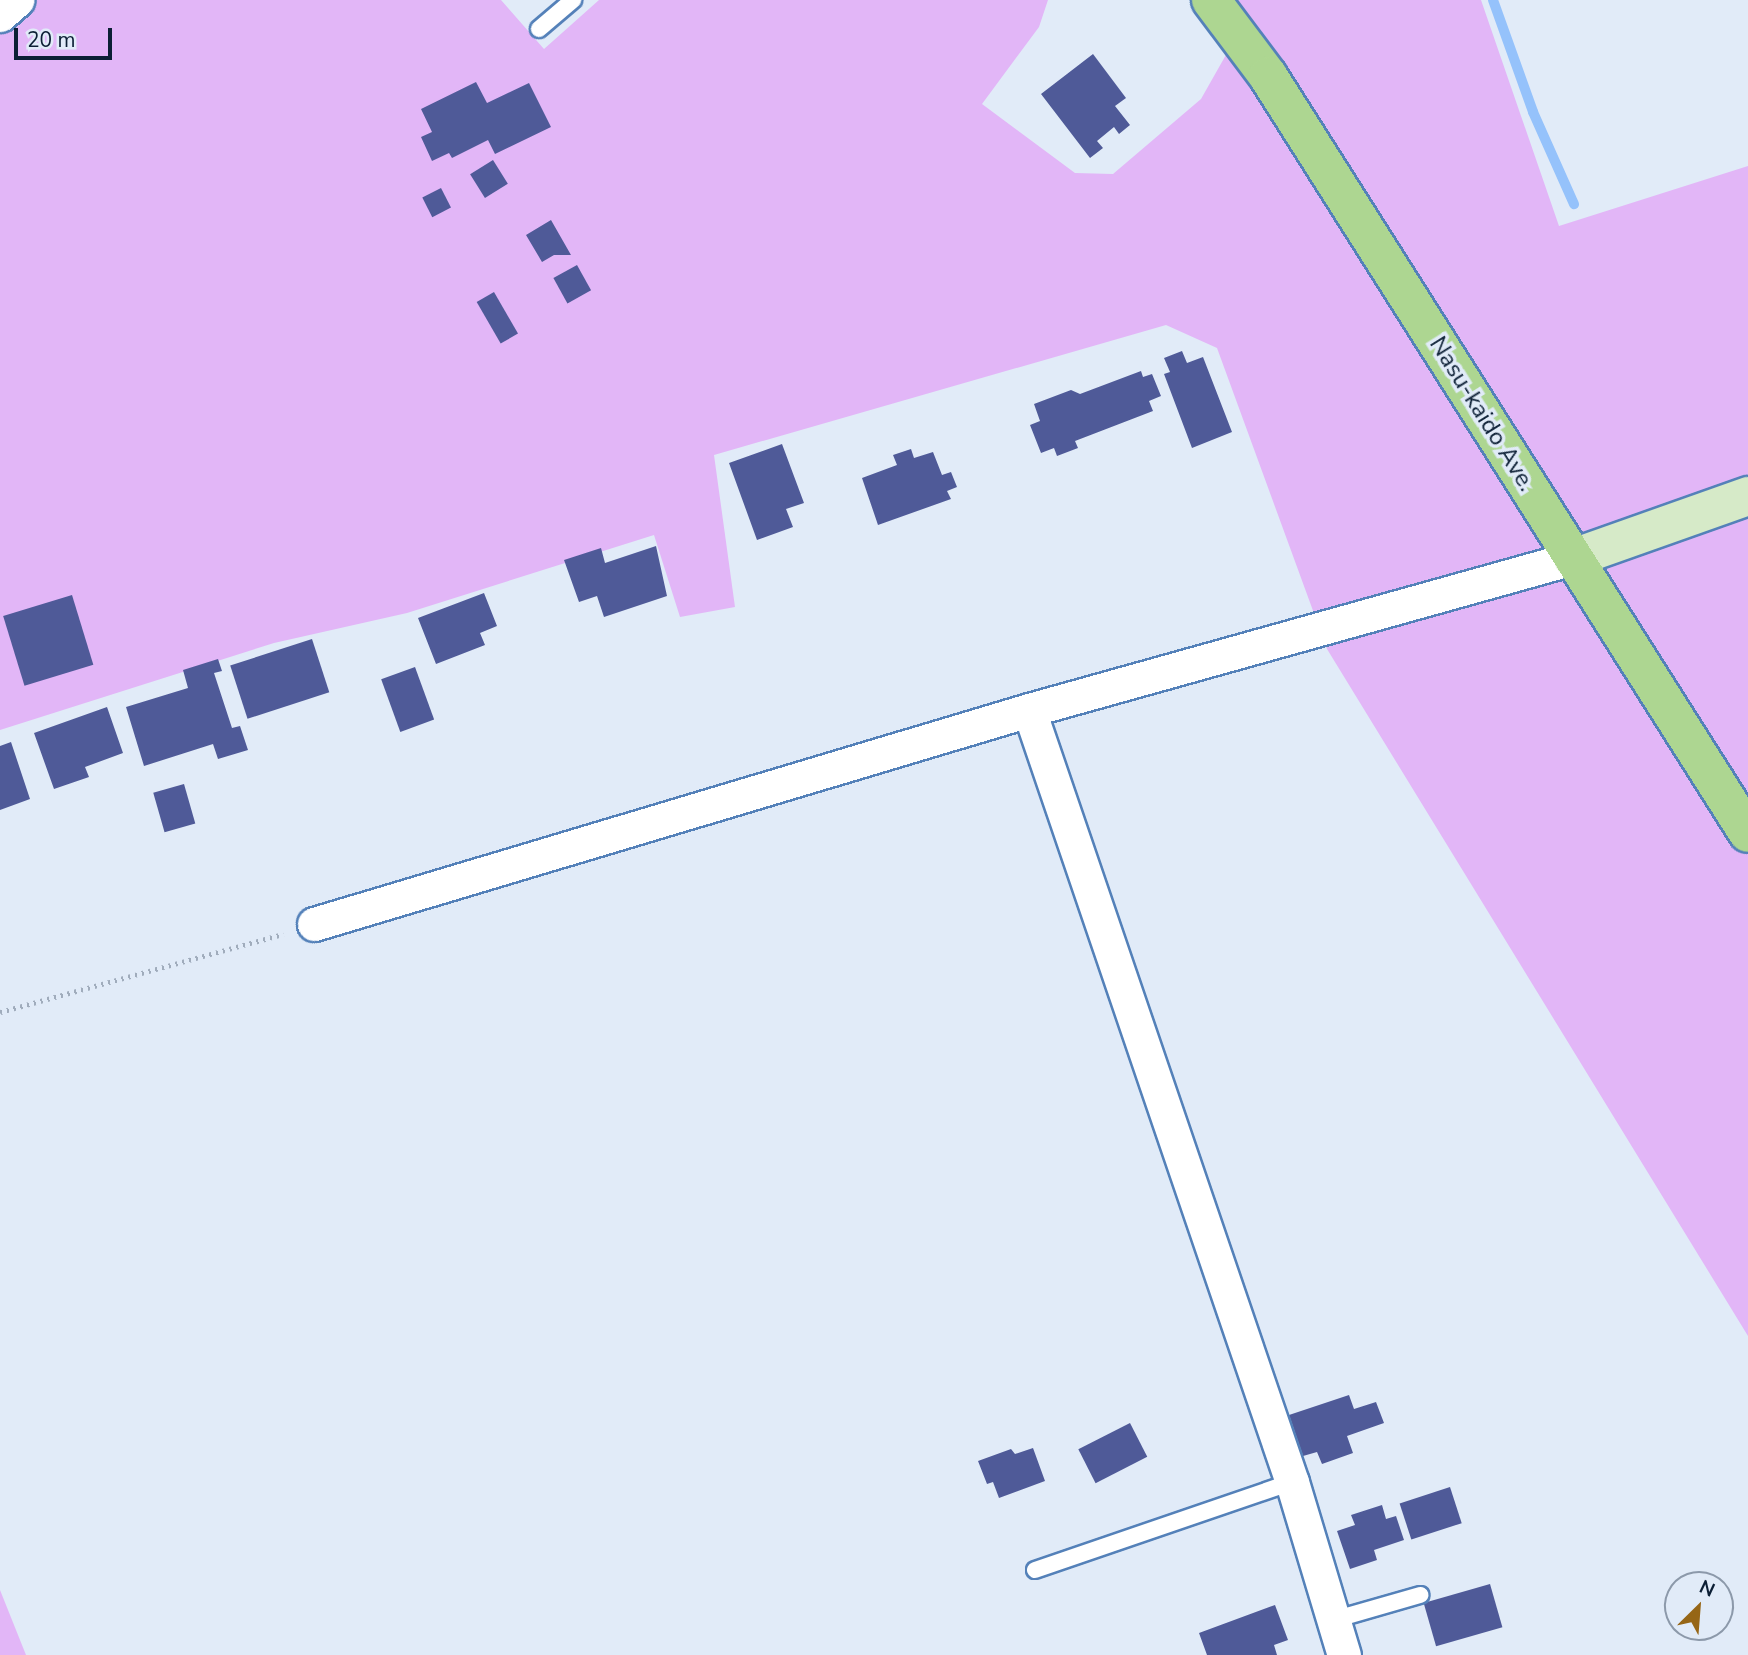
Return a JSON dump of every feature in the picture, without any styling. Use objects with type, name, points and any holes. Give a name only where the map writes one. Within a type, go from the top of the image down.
[{"type":"main road","name":"Nasu-kaido Ave.","points":[[1211,0],[1268,76],[1748,832]]},
{"type":"street","points":[[0,15],[17,0]]},
{"type":"street","points":[[314,924],[1029,710],[1573,558],[1748,496]]},
{"type":"street","points":[[1029,710],[1292,1482],[1344,1655]]},
{"type":"lane","points":[[539,29],[573,0]]},
{"type":"lane","points":[[1035,1570],[1292,1482]]},
{"type":"lane","points":[[1334,1620],[1420,1595]]},
{"type":"path","points":[[0,1012],[174,967],[314,924]]},
{"type":"shaded area","points":[[0,0],[501,0],[544,49],[599,0],[1048,0],[1039,27],[982,104],[1075,173],[1113,174],[1201,99],[1231,46],[1223,0],[1481,0],[1559,226],[1748,166],[1748,1336],[1327,649],[1217,348],[1166,325],[714,455],[735,607],[680,617],[654,535],[407,613],[274,643],[0,730]]},
{"type":"shaded area","points":[[0,1590],[26,1655],[0,1655]]},
{"type":"building","points":[[1093,54],[1126,98],[1115,106],[1130,125],[1119,134],[1114,127],[1097,141],[1103,148],[1090,158],[1041,94]]},
{"type":"building","points":[[476,82],[487,103],[529,83],[551,127],[495,154],[488,140],[452,158],[449,153],[432,161],[421,137],[432,132],[421,109]]},
{"type":"building","points":[[493,160],[508,184],[485,198],[470,174]]},
{"type":"building","points":[[441,188],[451,208],[432,217],[422,198]]},
{"type":"building","points":[[551,220],[571,255],[554,255],[542,262],[526,235]]},
{"type":"building","points":[[577,265],[591,290],[567,303],[553,278]]},
{"type":"building","points":[[494,292],[518,334],[501,344],[477,302]]},
{"type":"building","points":[[1182,351],[1187,363],[1203,357],[1232,432],[1192,448],[1164,374],[1170,372],[1164,358]]},
{"type":"building","points":[[1141,371],[1143,377],[1152,374],[1161,396],[1149,401],[1153,411],[1075,441],[1078,448],[1057,456],[1054,448],[1041,453],[1030,425],[1040,421],[1034,404],[1071,390],[1080,394]]},
{"type":"building","points":[[782,444],[804,503],[786,509],[793,527],[757,540],[729,463]]},
{"type":"building","points":[[911,449],[914,458],[933,452],[942,475],[951,472],[957,487],[947,491],[951,499],[878,525],[862,478],[897,465],[893,455]]},
{"type":"building","points":[[656,546],[667,596],[604,617],[597,596],[579,602],[564,560],[601,548],[605,563]]},
{"type":"building","points":[[484,593],[497,626],[480,633],[485,645],[436,664],[418,618]]},
{"type":"building","points":[[72,595],[93,665],[24,686],[3,616]]},
{"type":"building","points":[[312,639],[329,692],[248,719],[230,666]]},
{"type":"building","points":[[218,659],[222,671],[214,673],[232,728],[240,726],[248,750],[218,759],[213,744],[144,766],[126,707],[188,688],[183,670]]},
{"type":"building","points":[[415,667],[434,720],[400,732],[381,679]]},
{"type":"building","points":[[107,707],[123,753],[85,767],[89,777],[54,789],[34,733]]},
{"type":"building","points":[[11,742],[30,799],[0,810],[0,746]]},
{"type":"building","points":[[184,784],[195,823],[165,832],[153,793]]},
{"type":"building","points":[[1349,1395],[1354,1409],[1376,1402],[1384,1423],[1347,1436],[1353,1453],[1322,1464],[1317,1452],[1303,1456],[1289,1415]]},
{"type":"building","points":[[1130,1423],[1147,1457],[1096,1483],[1078,1449]]},
{"type":"building","points":[[1033,1448],[1045,1481],[999,1498],[993,1482],[987,1484],[978,1461],[1011,1449],[1015,1454]]},
{"type":"building","points":[[1450,1487],[1462,1523],[1411,1540],[1400,1503]]},
{"type":"building","points":[[1382,1505],[1386,1519],[1396,1516],[1404,1540],[1374,1550],[1377,1560],[1350,1569],[1337,1531],[1355,1525],[1351,1515]]},
{"type":"building","points":[[1490,1584],[1502,1627],[1436,1646],[1424,1603]]},
{"type":"building","points":[[1275,1605],[1288,1640],[1274,1645],[1277,1655],[1207,1655],[1199,1633]]},
{"type":"waterway","points":[[1493,0],[1533,112],[1574,204]]}]
